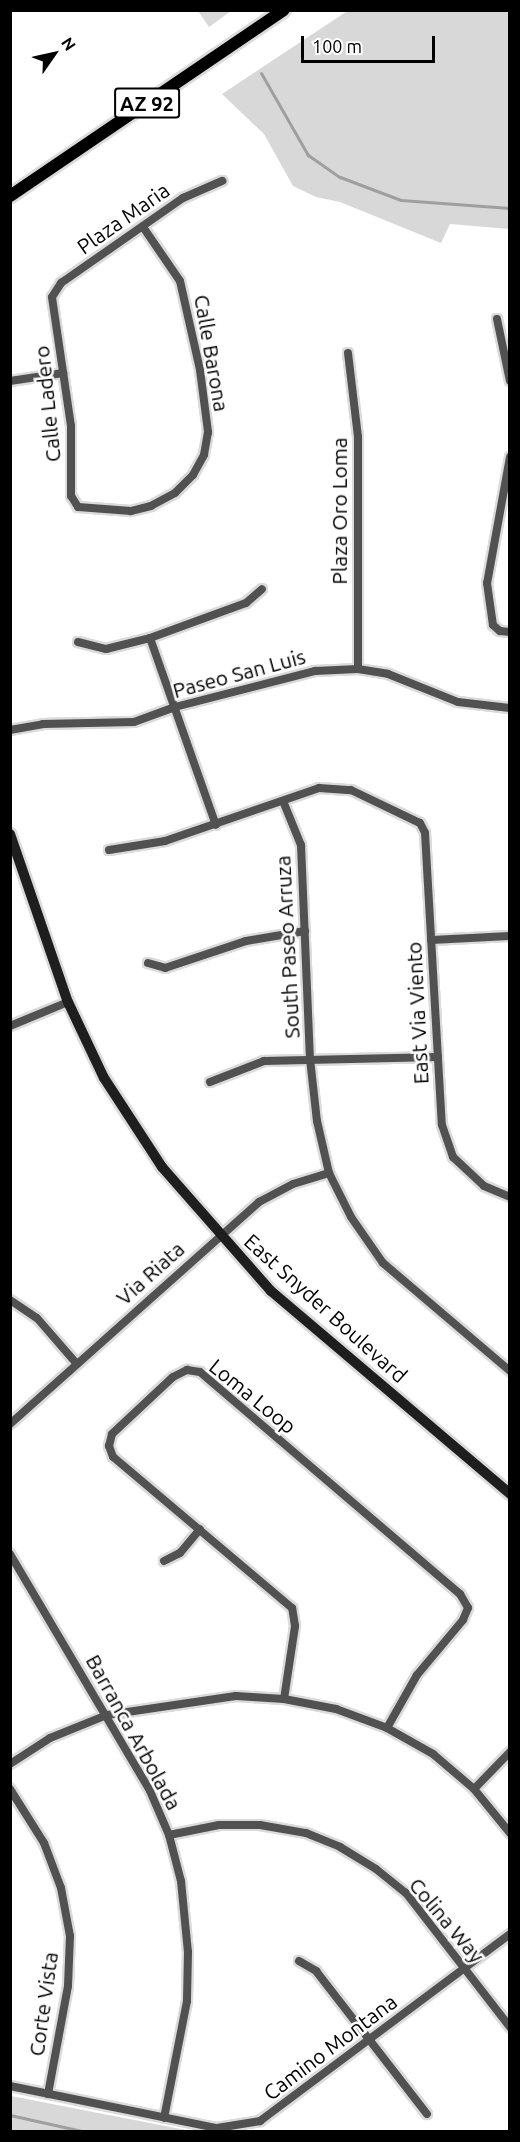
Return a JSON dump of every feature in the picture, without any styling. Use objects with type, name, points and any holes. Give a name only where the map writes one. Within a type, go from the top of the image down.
[{"type":"main road","name":"AZ 92","points":[[10,196],[284,10]]},
{"type":"street","name":"Plaza Maria","points":[[52,297],[61,283],[183,198],[222,181]]},
{"type":"street","name":"Calle Barona","points":[[78,507],[130,511],[151,506],[181,487],[204,455],[208,432],[200,370],[180,281],[143,227]]},
{"type":"street","name":"Calle Ladero","points":[[52,297],[71,426],[71,496],[78,507]]},
{"type":"street","points":[[497,319],[510,381]]},
{"type":"street","name":"Plaza Oro Loma","points":[[348,353],[358,437],[357,669]]},
{"type":"street","points":[[10,381],[63,373]]},
{"type":"street","points":[[510,457],[487,583],[493,625],[500,631],[510,632]]},
{"type":"street","points":[[78,642],[106,649],[150,638],[246,603],[262,589]]},
{"type":"street","points":[[150,638],[216,825]]},
{"type":"street","name":"Paseo San Luis","points":[[10,730],[43,724],[134,722],[175,707],[282,677],[357,669],[388,674],[459,702],[510,708]]},
{"type":"street","name":"East Via Viento","points":[[109,850],[165,841],[319,788],[351,790],[420,823],[425,833],[442,1125],[453,1157],[484,1186],[510,1197]]},
{"type":"street","name":"South Paseo Arruza","points":[[283,801],[301,845],[310,1059],[317,1121],[329,1173],[351,1217],[383,1263],[509,1370]]},
{"type":"street","name":"East Snyder Boulevard","points":[[10,834],[68,1002],[104,1078],[162,1167],[219,1236],[324,1340],[510,1494]]},
{"type":"street","points":[[148,963],[165,968],[246,941],[305,931]]},
{"type":"street","points":[[431,940],[510,936]]},
{"type":"street","points":[[10,1026],[68,1002]]},
{"type":"street","points":[[210,1082],[264,1061],[438,1058]]},
{"type":"street","name":"Via Riata","points":[[10,1424],[259,1202],[293,1184],[329,1173]]},
{"type":"street","points":[[10,1300],[37,1318],[77,1364]]},
{"type":"street","name":"Loma Loop","points":[[284,1699],[295,1626],[292,1608],[113,1457],[108,1446],[112,1434],[173,1377],[187,1370],[200,1372],[460,1594],[468,1608],[463,1620],[417,1676],[387,1728]]},
{"type":"street","points":[[164,1561],[180,1553],[200,1529]]},
{"type":"street","name":"Barranca Arbolada","points":[[10,1554],[107,1715],[150,1791],[169,1835],[181,1881],[188,1952],[187,2001],[164,2118]]},
{"type":"street","points":[[10,1764],[50,1738],[107,1715],[236,1696],[284,1699],[336,1709],[387,1728],[434,1754],[474,1789],[510,1833]]},
{"type":"street","points":[[474,1789],[510,1752]]},
{"type":"street","name":"Corte Vista","points":[[10,1788],[44,1843],[61,1888],[70,1936],[68,1986],[48,2094]]},
{"type":"street","name":"Colina Way","points":[[169,1835],[219,1825],[260,1825],[306,1833],[340,1847],[376,1869],[406,1893],[510,2027]]},
{"type":"street","name":"Camino Montana","points":[[10,2086],[217,2128],[260,2121],[370,2041],[510,1934]]},
{"type":"street","points":[[299,1961],[316,1971],[427,2114]]},
{"type":"shaded area","points":[[349,10],[509,11],[509,229],[450,224],[441,243],[340,202],[316,197],[293,186],[264,134],[222,94]]},
{"type":"shaded area","points":[[198,11],[231,11],[209,27]]},
{"type":"shaded area","points":[[11,2096],[191,2131],[11,2131]]},
{"type":"waterway","points":[[261,73],[308,155],[340,177],[401,200],[510,208]]},
{"type":"waterway","points":[[10,2115],[86,2132]]}]
